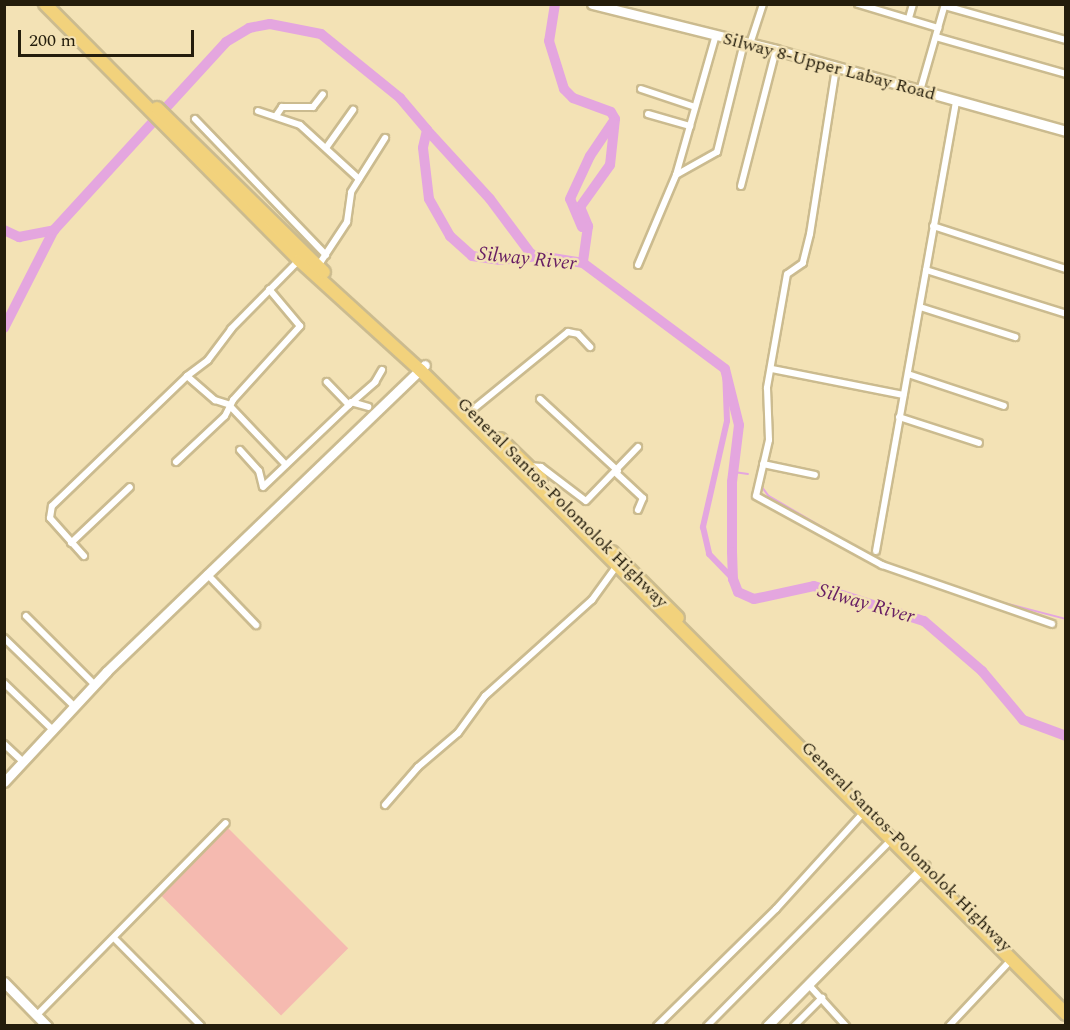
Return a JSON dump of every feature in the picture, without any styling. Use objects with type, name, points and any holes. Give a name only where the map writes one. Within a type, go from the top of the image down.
[{"type":"highway","points":[[45,4],[170,127],[299,260],[422,368],[616,567],[893,838],[1065,1014]]},
{"type":"highway","points":[[55,4],[141,98]]},
{"type":"highway","name":"General Santos-Polomolok Highway","points":[[170,127],[528,466],[865,811]]},
{"type":"highway","name":"General Santos-Polomolok Highway","points":[[923,868],[1065,1005]]},
{"type":"street","name":"Silway 8-Upper Labay Road","points":[[592,4],[776,51],[1065,131]]},
{"type":"street","points":[[676,175],[717,152],[747,44],[762,4]]},
{"type":"street","points":[[858,4],[938,28]]},
{"type":"street","points":[[909,18],[913,4]]},
{"type":"street","points":[[920,91],[945,5],[1065,40]]},
{"type":"street","points":[[639,265],[676,175],[716,35]]},
{"type":"street","points":[[936,37],[1065,74]]},
{"type":"street","points":[[741,186],[776,51]]},
{"type":"street","points":[[836,68],[810,234],[802,264],[786,274],[765,414],[769,440],[756,488],[758,499],[882,565],[1052,624]]},
{"type":"street","points":[[641,89],[695,106]]},
{"type":"street","points":[[276,116],[282,107],[313,107],[323,94]]},
{"type":"street","points":[[876,551],[956,102]]},
{"type":"street","points":[[326,148],[353,110]]},
{"type":"street","points":[[258,111],[300,124],[359,179]]},
{"type":"street","points":[[648,114],[690,126]]},
{"type":"street","points":[[195,119],[326,255]]},
{"type":"street","points":[[318,266],[347,222],[351,192],[385,138]]},
{"type":"street","points":[[933,226],[1065,269]]},
{"type":"street","points":[[84,556],[50,518],[52,506],[186,376],[208,360],[269,289],[299,260]]},
{"type":"street","points":[[926,270],[1065,314]]},
{"type":"street","points":[[176,462],[230,406],[300,326],[269,289]]},
{"type":"street","points":[[920,307],[1015,337]]},
{"type":"street","points":[[471,411],[568,332],[578,334],[590,347]]},
{"type":"street","points":[[7,776],[207,574],[422,368]]},
{"type":"street","points":[[772,369],[903,395]]},
{"type":"street","points":[[240,450],[259,471],[261,489],[375,382],[382,370]]},
{"type":"street","points":[[908,374],[1004,406]]},
{"type":"street","points":[[186,376],[215,400],[230,406],[286,465]]},
{"type":"street","points":[[327,382],[350,404],[368,407]]},
{"type":"street","points":[[540,399],[643,498],[638,510]]},
{"type":"street","points":[[899,417],[979,443]]},
{"type":"street","points":[[528,466],[541,467],[586,501],[617,472],[639,447]]},
{"type":"street","points":[[763,464],[815,475]]},
{"type":"street","points":[[71,543],[130,487]]},
{"type":"street","points":[[385,805],[418,767],[463,728],[485,696],[592,600],[616,567]]},
{"type":"street","points":[[207,574],[256,625]]},
{"type":"street","points":[[26,616],[95,685]]},
{"type":"street","points":[[4,639],[75,707]]},
{"type":"street","points":[[4,682],[53,730]]},
{"type":"street","points":[[4,744],[23,762]]},
{"type":"street","points":[[657,1026],[776,909],[865,811]]},
{"type":"street","points":[[37,1015],[115,939],[226,823]]},
{"type":"street","points":[[707,1026],[893,838]]},
{"type":"street","points":[[767,1026],[923,868]]},
{"type":"street","points":[[115,939],[201,1026]]},
{"type":"street","points":[[949,1026],[1011,960]]},
{"type":"street","points":[[4,982],[47,1026]]},
{"type":"street","points":[[808,984],[845,1025]]},
{"type":"street","points":[[795,1026],[822,998]]},
{"type":"shaded area","points":[[228,828],[348,948],[281,1015],[161,895]]},
{"type":"waterway","points":[[555,4],[549,41],[564,89],[573,98],[611,112],[615,119],[610,165],[580,207],[588,226],[583,263]]},
{"type":"waterway","name":"Silway River","points":[[4,328],[54,230],[226,42],[249,28],[270,24],[321,34],[400,98],[427,130],[423,148],[429,199],[450,236],[472,256],[499,260],[540,256],[583,263],[725,369],[739,425],[732,482],[733,579],[738,592],[754,599],[814,586],[924,621],[982,671],[1023,720],[1066,736]]},
{"type":"waterway","points":[[582,227],[570,199],[590,156],[613,122]]},
{"type":"waterway","points":[[427,130],[490,199],[531,254],[539,256]]},
{"type":"waterway","points":[[4,230],[19,237],[54,230]]},
{"type":"waterway","points":[[725,369],[727,421],[703,527],[709,554],[733,579]]},
{"type":"waterway","points":[[734,472],[748,474]]},
{"type":"waterway","points":[[763,488],[769,496],[874,557]]},
{"type":"waterway","points":[[985,598],[1066,619]]}]
